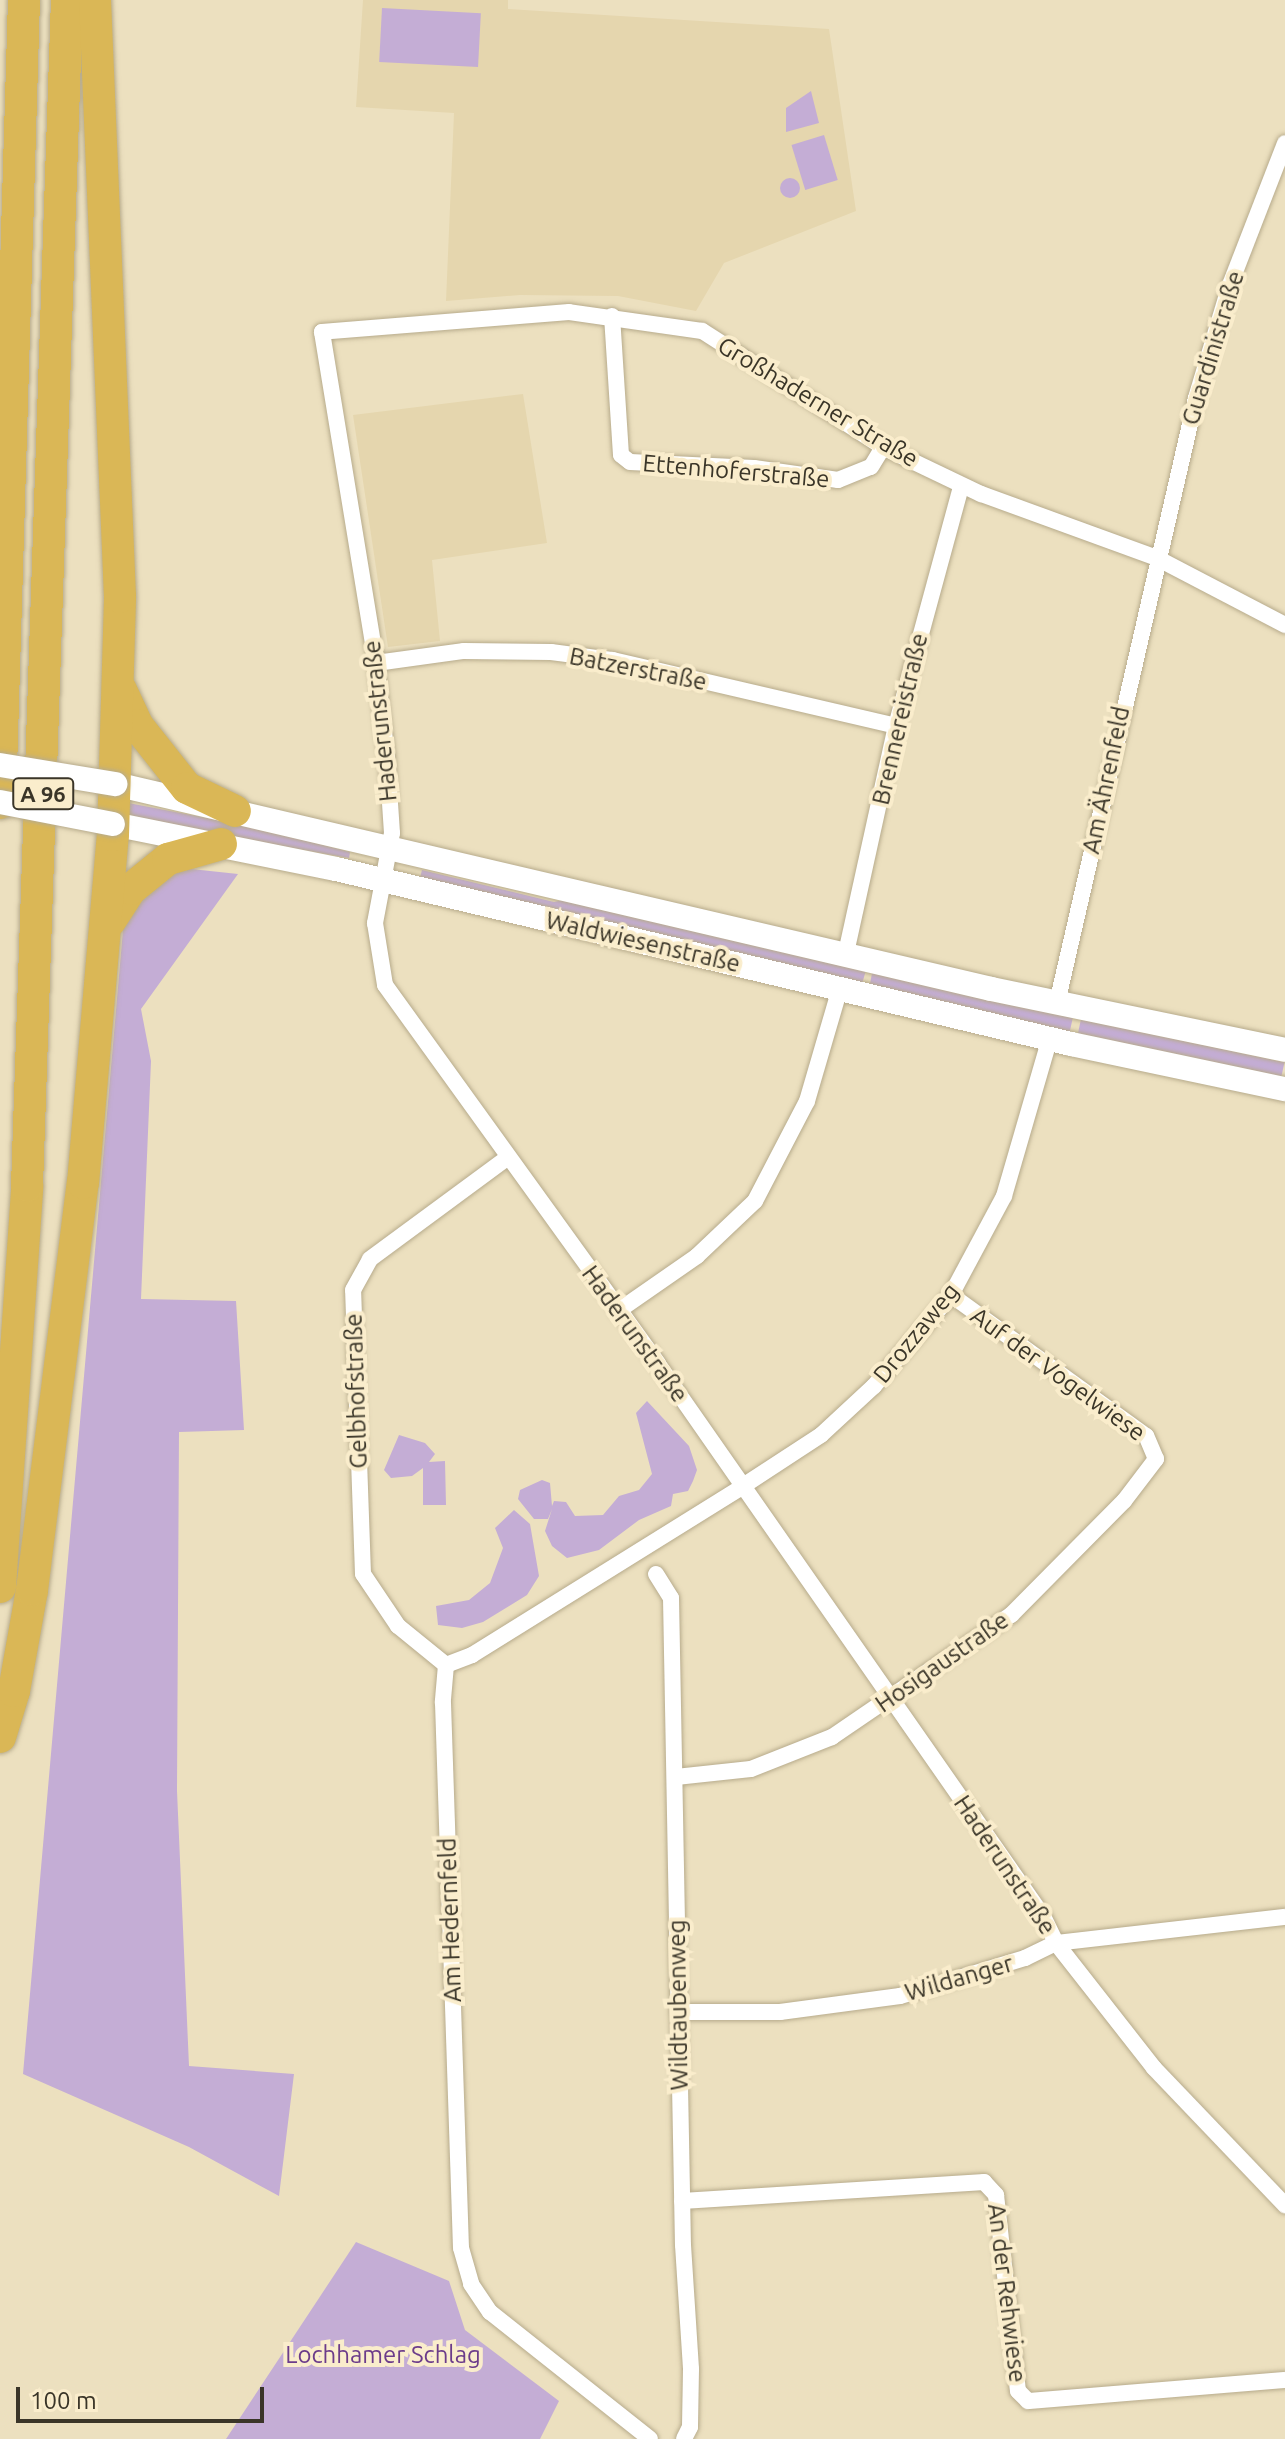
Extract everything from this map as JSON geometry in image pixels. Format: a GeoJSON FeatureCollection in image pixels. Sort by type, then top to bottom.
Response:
{"type":"FeatureCollection","features":[{"type":"Feature","properties":{"kind":"highway","name":"A 96"},"geometry":{"type":"LineString","coordinates":[[0,802],[24,0]]}},
{"type":"Feature","properties":{"kind":"highway","name":"A 96"},"geometry":{"type":"LineString","coordinates":[[0,1587],[27,1186],[67,0]]}},
{"type":"Feature","properties":{"kind":"highway"},"geometry":{"type":"LineString","coordinates":[[0,1737],[14,1691],[32,1590],[83,1183],[108,924],[120,688],[116,474],[95,0]]}},
{"type":"Feature","properties":{"kind":"highway"},"geometry":{"type":"LineString","coordinates":[[120,688],[137,725],[187,788],[235,811]]}},
{"type":"Feature","properties":{"kind":"highway"},"geometry":{"type":"LineString","coordinates":[[108,924],[131,889],[168,859],[221,844]]}},
{"type":"Feature","properties":{"kind":"main road","name":"Waldwiesenstraße"},"geometry":{"type":"LineString","coordinates":[[0,765],[115,784],[1057,1003],[1285,1050]]}},
{"type":"Feature","properties":{"kind":"main road","name":"Waldwiesenstraße"},"geometry":{"type":"LineString","coordinates":[[0,802],[221,844],[383,880],[1050,1038],[1285,1089]]}},
{"type":"Feature","properties":{"kind":"street","name":"Guardinistraße"},"geometry":{"type":"LineString","coordinates":[[1157,558],[1196,398],[1230,285],[1285,143]]}},
{"type":"Feature","properties":{"kind":"street","name":"Großhaderner Straße"},"geometry":{"type":"LineString","coordinates":[[322,332],[501,315],[612,316],[702,331],[883,447],[961,486],[1157,558],[1285,625]]}},
{"type":"Feature","properties":{"kind":"street","name":"Ettenhoferstraße"},"geometry":{"type":"LineString","coordinates":[[612,316],[621,455],[630,462],[754,468],[838,480],[871,467],[883,447]]}},
{"type":"Feature","properties":{"kind":"street","name":"Haderunstraße"},"geometry":{"type":"LineString","coordinates":[[322,332],[376,663],[390,847],[375,923],[385,985],[743,1486],[1043,1916],[1056,1943],[1154,2068],[1285,2205]]}},
{"type":"Feature","properties":{"kind":"street","name":"Brennereistraße"},"geometry":{"type":"LineString","coordinates":[[846,953],[896,726],[961,486]]}},
{"type":"Feature","properties":{"kind":"street","name":"Am Ährenfeld"},"geometry":{"type":"LineString","coordinates":[[1057,1003],[1157,558]]}},
{"type":"Feature","properties":{"kind":"street","name":"Batzerstraße"},"geometry":{"type":"LineString","coordinates":[[376,663],[464,651],[551,652],[613,660],[896,726]]}},
{"type":"Feature","properties":{"kind":"street"},"geometry":{"type":"LineString","coordinates":[[618,1311],[697,1256],[755,1201],[807,1101],[840,988]]}},
{"type":"Feature","properties":{"kind":"street","name":"Drozzaweg"},"geometry":{"type":"LineString","coordinates":[[743,1486],[821,1435],[874,1386],[951,1295],[1004,1196],[1050,1038]]}},
{"type":"Feature","properties":{"kind":"street","name":"Gelbhofstraße"},"geometry":{"type":"LineString","coordinates":[[446,1665],[398,1626],[363,1574],[353,1290],[370,1259],[507,1158]]}},
{"type":"Feature","properties":{"kind":"street","name":"Auf der Vogelwiese"},"geometry":{"type":"LineString","coordinates":[[951,1295],[1146,1436],[1156,1459]]}},
{"type":"Feature","properties":{"kind":"street","name":"Hosigaustraße"},"geometry":{"type":"LineString","coordinates":[[676,1777],[751,1769],[793,1756],[890,1699],[1011,1615],[1124,1501],[1156,1459]]}},
{"type":"Feature","properties":{"kind":"street"},"geometry":{"type":"LineString","coordinates":[[446,1665],[472,1655],[743,1486]]}},
{"type":"Feature","properties":{"kind":"street","name":"Wildtaubenweg"},"geometry":{"type":"LineString","coordinates":[[656,1574],[671,1598],[682,2201],[691,2369],[690,2427],[684,2439]]}},
{"type":"Feature","properties":{"kind":"street","name":"Am Hedernfeld"},"geometry":{"type":"LineString","coordinates":[[446,1665],[443,1714],[461,2248],[471,2284],[490,2312],[650,2439]]}},
{"type":"Feature","properties":{"kind":"street","name":"Wildanger"},"geometry":{"type":"LineString","coordinates":[[678,2012],[780,2012],[900,1996],[1025,1958],[1056,1943],[1285,1917]]}},
{"type":"Feature","properties":{"kind":"street","name":"An der Rehwiese"},"geometry":{"type":"LineString","coordinates":[[682,2201],[984,2182],[996,2195],[1018,2391],[1028,2401],[1285,2380]]}},
{"type":"Feature","properties":{"kind":"shaded area"},"geometry":{"type":"Polygon","coordinates":[[[363,0],[508,0],[508,9],[829,29],[856,211],[724,263],[696,311],[618,296],[520,295],[446,301],[454,113],[356,107],[363,0]]]}},
{"type":"Feature","properties":{"kind":"shaded area"},"geometry":{"type":"Polygon","coordinates":[[[523,394],[547,543],[432,560],[440,641],[388,647],[353,415],[523,394]]]}},
{"type":"Feature","properties":{"kind":"green space"},"geometry":{"type":"Polygon","coordinates":[[[382,8],[481,13],[478,67],[379,62],[382,8]]]}},
{"type":"Feature","properties":{"kind":"green space"},"geometry":{"type":"Polygon","coordinates":[[[811,91],[819,123],[786,132],[786,108],[811,91]]]}},
{"type":"Feature","properties":{"kind":"green space"},"geometry":{"type":"Polygon","coordinates":[[[824,135],[838,180],[805,190],[791,145],[824,135]]]}},
{"type":"Feature","properties":{"kind":"green space"},"geometry":{"type":"Polygon","coordinates":[[[786,178],[794,178],[800,188],[794,198],[786,198],[780,192],[780,184],[786,178]]]}},
{"type":"Feature","properties":{"kind":"green space"},"geometry":{"type":"Polygon","coordinates":[[[123,802],[254,827],[350,852],[349,858],[122,818],[123,802]]]}},
{"type":"Feature","properties":{"kind":"green space"},"geometry":{"type":"Polygon","coordinates":[[[182,868],[238,874],[141,1009],[151,1061],[141,1299],[236,1301],[244,1430],[179,1432],[177,1791],[189,2066],[294,2074],[279,2196],[189,2147],[23,2074],[125,907],[182,868]]]}},
{"type":"Feature","properties":{"kind":"green space"},"geometry":{"type":"Polygon","coordinates":[[[422,870],[554,902],[571,898],[867,967],[861,987],[419,882],[422,870]]]}},
{"type":"Feature","properties":{"kind":"green space"},"geometry":{"type":"Polygon","coordinates":[[[873,968],[1073,1017],[1069,1035],[869,989],[873,968]]]}},
{"type":"Feature","properties":{"kind":"green space"},"geometry":{"type":"Polygon","coordinates":[[[1081,1019],[1284,1062],[1281,1081],[1077,1038],[1081,1019]]]}},
{"type":"Feature","properties":{"kind":"green space"},"geometry":{"type":"Polygon","coordinates":[[[647,1401],[689,1446],[697,1470],[688,1491],[673,1494],[671,1506],[639,1520],[599,1550],[567,1558],[552,1546],[545,1531],[552,1509],[548,1519],[534,1519],[518,1499],[520,1490],[542,1480],[550,1483],[552,1506],[554,1501],[566,1502],[575,1516],[603,1515],[619,1496],[639,1490],[652,1474],[636,1413],[647,1401]]]}},
{"type":"Feature","properties":{"kind":"green space"},"geometry":{"type":"Polygon","coordinates":[[[399,1435],[425,1443],[435,1454],[429,1462],[445,1461],[446,1505],[423,1505],[423,1468],[412,1476],[391,1478],[384,1470],[399,1435]]]}},
{"type":"Feature","properties":{"kind":"green space"},"geometry":{"type":"Polygon","coordinates":[[[514,1510],[530,1524],[539,1576],[527,1595],[483,1622],[462,1628],[438,1625],[436,1606],[469,1600],[490,1583],[503,1548],[495,1528],[514,1510]]]}},
{"type":"Feature","properties":{"kind":"green space","name":"Lochhamer Schlag"},"geometry":{"type":"Polygon","coordinates":[[[356,2242],[449,2281],[465,2330],[559,2401],[540,2439],[226,2439],[356,2242]]]}}]}
